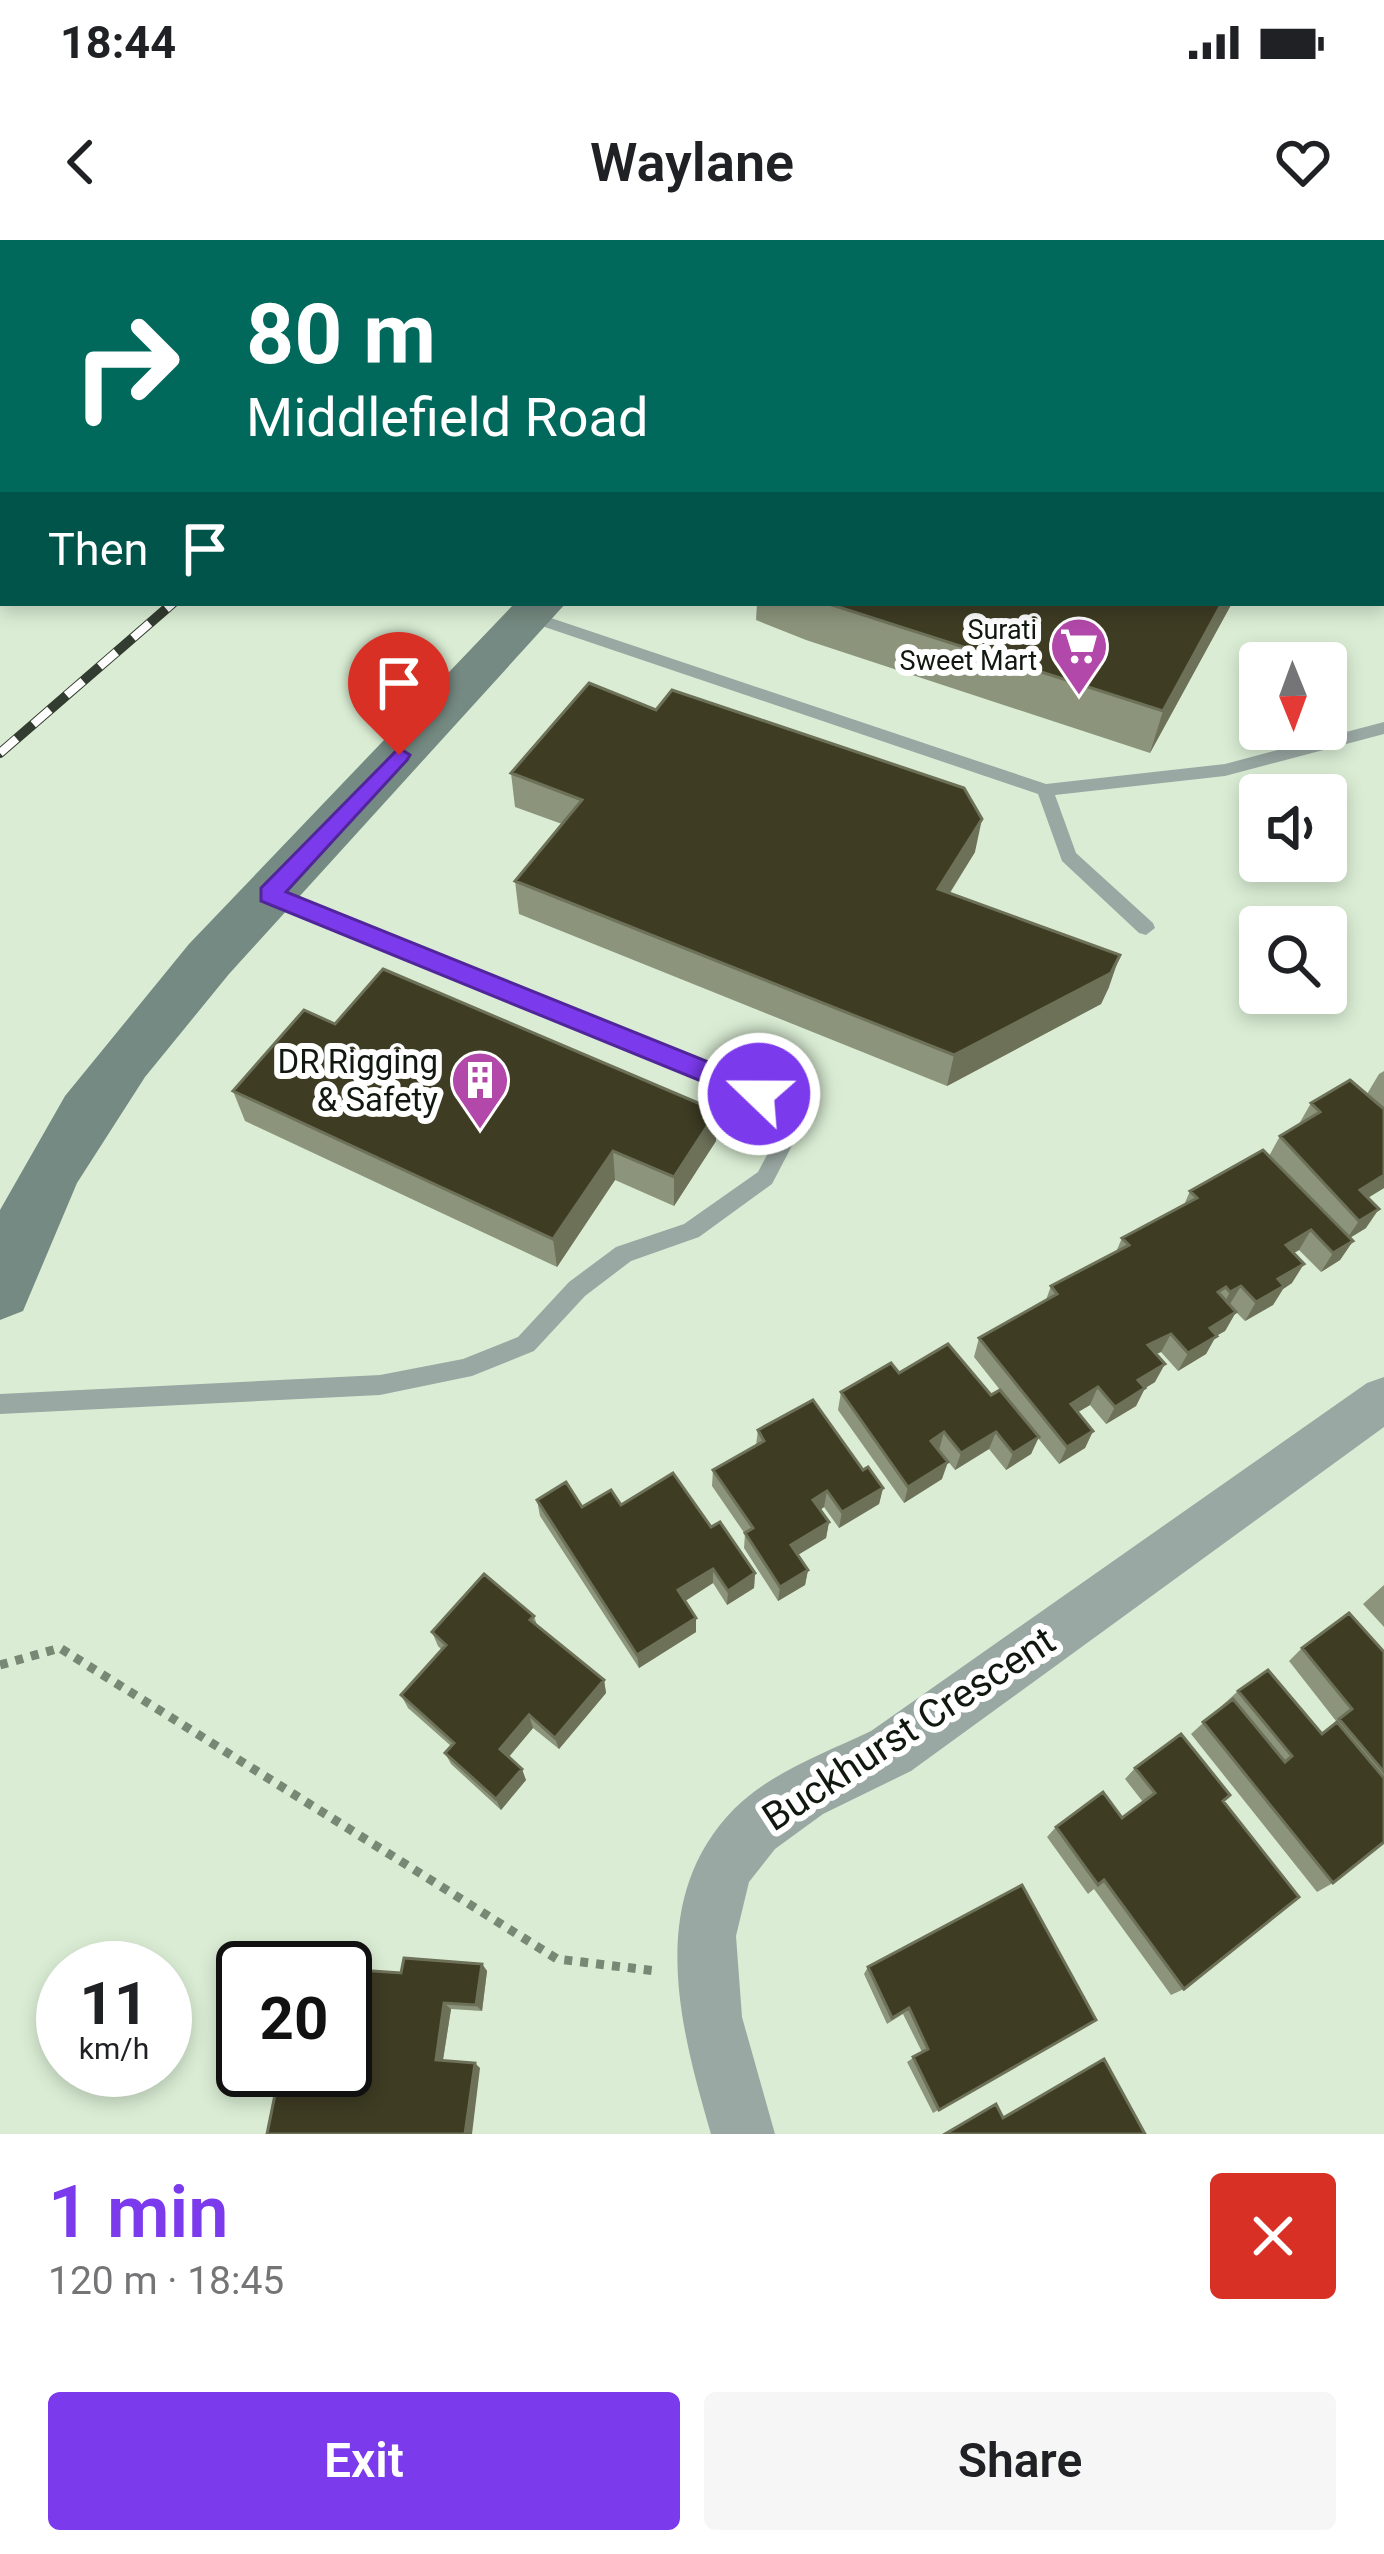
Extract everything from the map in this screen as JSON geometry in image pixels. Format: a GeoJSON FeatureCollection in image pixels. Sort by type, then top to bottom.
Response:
{"type":"FeatureCollection","features":[{"type":"Feature","properties":{"kind":"main road"},"geometry":{"type":"LineString","coordinates":[[0,1291],[48,1174],[101,1089],[164,1007],[536,609]]}},
{"type":"Feature","properties":{"kind":"street","name":"Buckhurst Crescent"},"geometry":{"type":"LineString","coordinates":[[743,2134],[714,2025],[706,1924],[726,1870],[754,1830],[810,1790],[891,1751],[1384,1399]]}},
{"type":"Feature","properties":{"kind":"lane"},"geometry":{"type":"LineString","coordinates":[[536,609],[1045,790],[1225,770],[1384,728]]}},
{"type":"Feature","properties":{"kind":"lane"},"geometry":{"type":"LineString","coordinates":[[1045,790],[1068,856],[1146,928]]}},
{"type":"Feature","properties":{"kind":"lane"},"geometry":{"type":"LineString","coordinates":[[0,1404],[380,1385],[464,1369],[526,1344],[577,1289],[625,1254],[691,1231],[765,1178],[800,1111],[269,895]]}},
{"type":"Feature","properties":{"kind":"path"},"geometry":{"type":"LineString","coordinates":[[0,1664],[61,1648],[557,1959],[595,1963]]}},
{"type":"Feature","properties":{"kind":"building"},"geometry":{"type":"Polygon","coordinates":[[[835,606],[1220,606],[1163,711],[835,606]]]}},
{"type":"Feature","properties":{"kind":"building"},"geometry":{"type":"Polygon","coordinates":[[[589,683],[656,710],[672,690],[964,788],[982,819],[938,889],[1120,955],[1111,973],[954,1055],[515,881],[582,800],[511,773],[589,683]]]}},
{"type":"Feature","properties":{"kind":"building","name":"DR Rigging & Safety"},"geometry":{"type":"Polygon","coordinates":[[[383,969],[717,1111],[674,1177],[613,1151],[553,1239],[233,1091],[304,1010],[335,1024],[383,969]]]}},
{"type":"Feature","properties":{"kind":"building"},"geometry":{"type":"Polygon","coordinates":[[[1350,1080],[1384,1109],[1384,1175],[1360,1190],[1379,1209],[1359,1221],[1280,1136],[1320,1112],[1311,1103],[1350,1080]]]}},
{"type":"Feature","properties":{"kind":"building"},"geometry":{"type":"Polygon","coordinates":[[[1263,1150],[1353,1241],[1333,1253],[1311,1230],[1286,1245],[1304,1264],[1278,1279],[1284,1286],[1256,1302],[1241,1286],[1218,1292],[1236,1312],[1210,1328],[1217,1336],[1188,1353],[1171,1334],[1148,1345],[1165,1364],[1138,1380],[1145,1388],[1115,1407],[1098,1387],[1071,1404],[1093,1431],[1067,1447],[979,1338],[1057,1294],[1051,1286],[1129,1245],[1122,1238],[1197,1198],[1190,1191],[1263,1150]]]}},
{"type":"Feature","properties":{"kind":"building"},"geometry":{"type":"Polygon","coordinates":[[[948,1344],[991,1395],[1000,1390],[1039,1437],[1013,1453],[996,1432],[961,1453],[944,1432],[931,1441],[948,1462],[908,1487],[841,1392],[891,1363],[899,1373],[948,1344]]]}},
{"type":"Feature","properties":{"kind":"building"},"geometry":{"type":"Polygon","coordinates":[[[813,1400],[863,1470],[868,1467],[883,1488],[842,1512],[827,1491],[813,1500],[829,1522],[791,1545],[808,1570],[780,1587],[745,1533],[753,1528],[713,1470],[764,1441],[758,1430],[813,1400]]]}},
{"type":"Feature","properties":{"kind":"building"},"geometry":{"type":"Polygon","coordinates":[[[673,1473],[711,1527],[720,1522],[755,1573],[728,1591],[713,1569],[678,1590],[696,1618],[637,1655],[537,1500],[566,1482],[582,1507],[611,1490],[621,1505],[673,1473]]]}},
{"type":"Feature","properties":{"kind":"building"},"geometry":{"type":"Polygon","coordinates":[[[484,1574],[534,1616],[530,1620],[604,1680],[555,1738],[529,1715],[500,1749],[522,1769],[496,1799],[445,1753],[454,1743],[401,1695],[446,1645],[432,1632],[484,1574]]]}},
{"type":"Feature","properties":{"kind":"building"},"geometry":{"type":"Polygon","coordinates":[[[1349,1613],[1384,1652],[1384,1772],[1339,1719],[1352,1709],[1302,1648],[1349,1613]]]}},
{"type":"Feature","properties":{"kind":"building"},"geometry":{"type":"Polygon","coordinates":[[[1268,1670],[1322,1734],[1337,1722],[1384,1778],[1384,1842],[1333,1883],[1203,1722],[1233,1699],[1285,1762],[1292,1756],[1238,1691],[1268,1670]]]}},
{"type":"Feature","properties":{"kind":"building"},"geometry":{"type":"Polygon","coordinates":[[[1181,1734],[1230,1795],[1223,1801],[1299,1897],[1184,1989],[1104,1880],[1098,1885],[1056,1827],[1103,1792],[1122,1818],[1155,1793],[1135,1768],[1181,1734]]]}},
{"type":"Feature","properties":{"kind":"building"},"geometry":{"type":"Polygon","coordinates":[[[1022,1885],[1096,2020],[939,2110],[913,2057],[928,2049],[909,2008],[892,2018],[868,1967],[1022,1885]]]}},
{"type":"Feature","properties":{"kind":"building"},"geometry":{"type":"Polygon","coordinates":[[[404,1958],[482,1964],[476,2005],[444,2003],[436,2060],[475,2063],[465,2134],[267,2134],[275,2097],[372,2097],[372,1971],[401,1973],[404,1958]]]}},
{"type":"Feature","properties":{"kind":"building"},"geometry":{"type":"Polygon","coordinates":[[[1104,2059],[1145,2134],[945,2134],[996,2104],[1003,2118],[1104,2059]]]}},
{"type":"Feature","properties":{"kind":"railway"},"geometry":{"type":"LineString","coordinates":[[0,753],[170,606]]}},
{"type":"Feature","properties":{"kind":"place","name":"Surati Sweet Mart"},"geometry":{"type":"Point","coordinates":[1079,697]}},
{"type":"Feature","properties":{"kind":"place","name":"DR Rigging & Safety"},"geometry":{"type":"Point","coordinates":[480,1131]}},
{"type":"Feature","properties":{"kind":"route"},"geometry":{"type":"LineString","coordinates":[[399,755],[269,895],[759,1094]]}}]}
